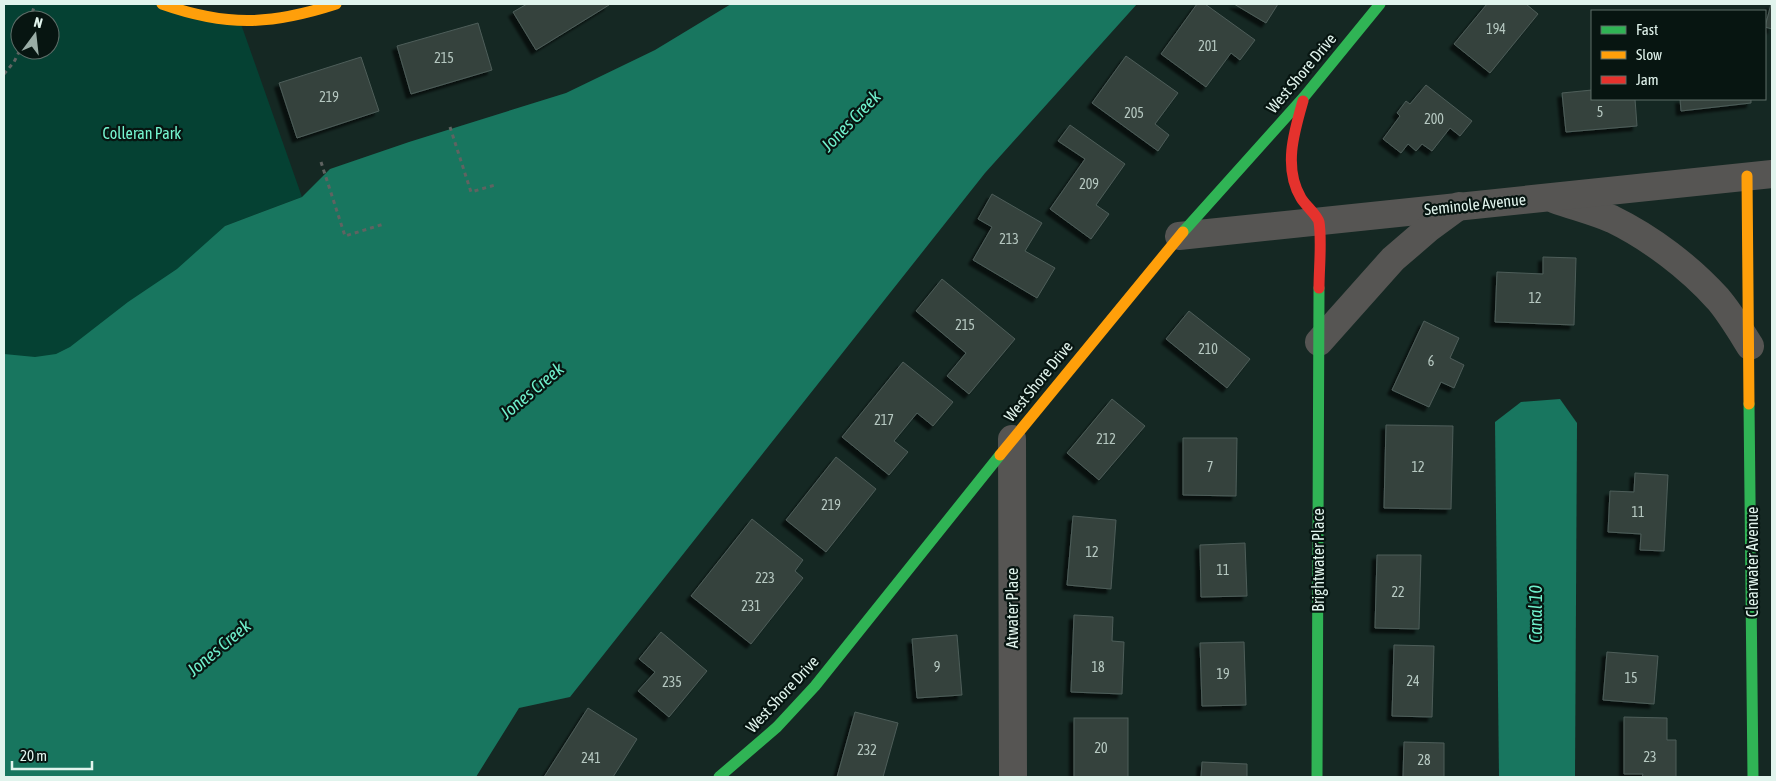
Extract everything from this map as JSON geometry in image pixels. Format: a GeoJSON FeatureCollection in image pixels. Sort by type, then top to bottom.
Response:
{"type":"FeatureCollection","features":[{"type":"Feature","properties":{"kind":"street"},"geometry":{"type":"LineString","coordinates":[[162,4],[177,10],[225,20],[250,22],[297,16],[336,4]]}},
{"type":"Feature","properties":{"kind":"street","name":"West Shore Drive"},"geometry":{"type":"LineString","coordinates":[[719,777],[777,727],[815,686],[1012,439],[1179,236],[1304,97],[1380,4]]}},
{"type":"Feature","properties":{"kind":"street"},"geometry":{"type":"LineString","coordinates":[[1304,97],[1296,126],[1291,161],[1298,192],[1306,206],[1319,220]]}},
{"type":"Feature","properties":{"kind":"street","name":"Seminole Avenue"},"geometry":{"type":"LineString","coordinates":[[1179,236],[1760,175]]}},
{"type":"Feature","properties":{"kind":"street","name":"Clearwater Avenue"},"geometry":{"type":"LineString","coordinates":[[1754,777],[1750,346],[1760,175]]}},
{"type":"Feature","properties":{"kind":"street"},"geometry":{"type":"LineString","coordinates":[[1548,197],[1611,219],[1644,238],[1672,258],[1699,279],[1719,300],[1750,346]]}},
{"type":"Feature","properties":{"kind":"street"},"geometry":{"type":"LineString","coordinates":[[1320,342],[1393,258],[1429,228],[1460,206]]}},
{"type":"Feature","properties":{"kind":"street","name":"Brightwater Place"},"geometry":{"type":"LineString","coordinates":[[1317,777],[1319,220]]}},
{"type":"Feature","properties":{"kind":"street","name":"Atwater Place"},"geometry":{"type":"LineString","coordinates":[[1012,439],[1013,777]]}},
{"type":"Feature","properties":{"kind":"path"},"geometry":{"type":"LineString","coordinates":[[4,74],[15,60]]}},
{"type":"Feature","properties":{"kind":"path"},"geometry":{"type":"LineString","coordinates":[[450,126],[471,192],[495,185]]}},
{"type":"Feature","properties":{"kind":"path"},"geometry":{"type":"LineString","coordinates":[[321,162],[345,236],[384,224]]}},
{"type":"Feature","properties":{"kind":"green space","name":"Colleran Park"},"geometry":{"type":"Polygon","coordinates":[[[4,4],[152,4],[241,24],[302,197],[225,226],[71,374],[4,371],[4,4]]]}},
{"type":"Feature","properties":{"kind":"water","name":"Jones Creek"},"geometry":{"type":"Polygon","coordinates":[[[731,4],[1137,4],[985,173],[570,697],[519,708],[476,777],[4,777],[4,354],[35,357],[56,354],[70,347],[128,302],[177,269],[225,226],[302,197],[330,169],[566,93],[655,50],[731,4]]]}},
{"type":"Feature","properties":{"kind":"water","name":"Canal 10"},"geometry":{"type":"Polygon","coordinates":[[[1560,399],[1577,423],[1575,777],[1499,777],[1495,422],[1521,402],[1560,399]]]}},
{"type":"Feature","properties":{"kind":"building"},"geometry":{"type":"Polygon","coordinates":[[[527,4],[609,5],[536,50],[513,12],[527,4]]]}},
{"type":"Feature","properties":{"kind":"building"},"geometry":{"type":"Polygon","coordinates":[[[1197,4],[1205,4],[1255,40],[1240,60],[1231,53],[1206,87],[1161,54],[1197,4]]]}},
{"type":"Feature","properties":{"kind":"building"},"geometry":{"type":"Polygon","coordinates":[[[1234,4],[1278,4],[1266,23],[1234,4]]]}},
{"type":"Feature","properties":{"kind":"building"},"geometry":{"type":"Polygon","coordinates":[[[1487,4],[1526,4],[1538,14],[1490,73],[1454,44],[1487,4]]]}},
{"type":"Feature","properties":{"kind":"building"},"geometry":{"type":"Polygon","coordinates":[[[1772,4],[1772,29],[1766,27],[1772,4]]]}},
{"type":"Feature","properties":{"kind":"building"},"geometry":{"type":"Polygon","coordinates":[[[478,23],[492,70],[411,94],[397,46],[478,23]]]}},
{"type":"Feature","properties":{"kind":"building"},"geometry":{"type":"Polygon","coordinates":[[[1126,56],[1178,93],[1155,124],[1169,135],[1158,151],[1092,103],[1126,56]]]}},
{"type":"Feature","properties":{"kind":"building"},"geometry":{"type":"Polygon","coordinates":[[[361,57],[379,111],[297,138],[279,83],[361,57]]]}},
{"type":"Feature","properties":{"kind":"building"},"geometry":{"type":"Polygon","coordinates":[[[1426,85],[1472,121],[1460,136],[1450,128],[1432,151],[1422,144],[1416,151],[1408,144],[1401,153],[1383,139],[1400,116],[1397,113],[1406,101],[1410,104],[1426,85]]]}},
{"type":"Feature","properties":{"kind":"building"},"geometry":{"type":"Polygon","coordinates":[[[1591,90],[1591,100],[1635,100],[1637,126],[1566,132],[1562,93],[1591,90]]]}},
{"type":"Feature","properties":{"kind":"building"},"geometry":{"type":"Polygon","coordinates":[[[1680,100],[1751,100],[1751,103],[1681,111],[1680,100]]]}},
{"type":"Feature","properties":{"kind":"building"},"geometry":{"type":"Polygon","coordinates":[[[1070,125],[1125,164],[1096,205],[1109,214],[1091,239],[1050,209],[1085,159],[1058,141],[1070,125]]]}},
{"type":"Feature","properties":{"kind":"building"},"geometry":{"type":"Polygon","coordinates":[[[992,194],[1042,223],[1025,251],[1055,268],[1037,298],[973,260],[992,227],[978,219],[992,194]]]}},
{"type":"Feature","properties":{"kind":"building"},"geometry":{"type":"Polygon","coordinates":[[[1543,257],[1576,258],[1574,325],[1495,322],[1497,272],[1543,274],[1543,257]]]}},
{"type":"Feature","properties":{"kind":"building"},"geometry":{"type":"Polygon","coordinates":[[[942,279],[1015,339],[969,394],[947,376],[966,353],[916,311],[942,279]]]}},
{"type":"Feature","properties":{"kind":"building"},"geometry":{"type":"Polygon","coordinates":[[[1189,311],[1250,359],[1227,388],[1166,339],[1189,311]]]}},
{"type":"Feature","properties":{"kind":"building"},"geometry":{"type":"Polygon","coordinates":[[[1424,321],[1459,338],[1450,358],[1464,365],[1454,388],[1441,382],[1429,407],[1392,390],[1424,321]]]}},
{"type":"Feature","properties":{"kind":"building"},"geometry":{"type":"Polygon","coordinates":[[[903,362],[953,402],[933,426],[917,413],[894,441],[908,452],[889,475],[842,437],[903,362]]]}},
{"type":"Feature","properties":{"kind":"building"},"geometry":{"type":"Polygon","coordinates":[[[1112,399],[1145,426],[1099,480],[1067,453],[1112,399]]]}},
{"type":"Feature","properties":{"kind":"building"},"geometry":{"type":"Polygon","coordinates":[[[1386,425],[1453,426],[1451,509],[1384,508],[1386,425]]]}},
{"type":"Feature","properties":{"kind":"building"},"geometry":{"type":"Polygon","coordinates":[[[1183,438],[1237,438],[1236,496],[1183,495],[1183,438]]]}},
{"type":"Feature","properties":{"kind":"building"},"geometry":{"type":"Polygon","coordinates":[[[836,457],[876,489],[826,552],[786,520],[836,457]]]}},
{"type":"Feature","properties":{"kind":"building"},"geometry":{"type":"Polygon","coordinates":[[[1635,473],[1668,475],[1664,551],[1640,550],[1641,534],[1608,532],[1610,491],[1634,492],[1635,473]]]}},
{"type":"Feature","properties":{"kind":"building"},"geometry":{"type":"Polygon","coordinates":[[[1073,516],[1116,520],[1111,589],[1067,585],[1073,516]]]}},
{"type":"Feature","properties":{"kind":"building"},"geometry":{"type":"Polygon","coordinates":[[[752,519],[803,560],[795,571],[803,578],[751,644],[691,596],[752,519]]]}},
{"type":"Feature","properties":{"kind":"building"},"geometry":{"type":"Polygon","coordinates":[[[1245,543],[1247,596],[1201,597],[1200,545],[1245,543]]]}},
{"type":"Feature","properties":{"kind":"building"},"geometry":{"type":"Polygon","coordinates":[[[1377,555],[1421,555],[1419,629],[1375,628],[1377,555]]]}},
{"type":"Feature","properties":{"kind":"building"},"geometry":{"type":"Polygon","coordinates":[[[1074,615],[1113,617],[1112,641],[1124,642],[1122,694],[1071,692],[1074,615]]]}},
{"type":"Feature","properties":{"kind":"building"},"geometry":{"type":"Polygon","coordinates":[[[661,632],[707,671],[669,717],[638,691],[655,672],[639,659],[661,632]]]}},
{"type":"Feature","properties":{"kind":"building"},"geometry":{"type":"Polygon","coordinates":[[[957,635],[962,695],[917,698],[912,639],[957,635]]]}},
{"type":"Feature","properties":{"kind":"building"},"geometry":{"type":"Polygon","coordinates":[[[1244,642],[1246,705],[1202,706],[1200,643],[1244,642]]]}},
{"type":"Feature","properties":{"kind":"building"},"geometry":{"type":"Polygon","coordinates":[[[1394,645],[1434,646],[1432,717],[1392,716],[1394,645]]]}},
{"type":"Feature","properties":{"kind":"building"},"geometry":{"type":"Polygon","coordinates":[[[1607,652],[1658,656],[1654,704],[1603,700],[1607,652]]]}},
{"type":"Feature","properties":{"kind":"building"},"geometry":{"type":"Polygon","coordinates":[[[588,708],[637,739],[613,777],[544,777],[588,708]]]}},
{"type":"Feature","properties":{"kind":"building"},"geometry":{"type":"Polygon","coordinates":[[[855,712],[898,723],[883,777],[837,777],[855,712]]]}},
{"type":"Feature","properties":{"kind":"building"},"geometry":{"type":"Polygon","coordinates":[[[1624,717],[1667,718],[1667,740],[1676,740],[1676,777],[1642,777],[1643,774],[1624,774],[1624,717]]]}},
{"type":"Feature","properties":{"kind":"building"},"geometry":{"type":"Polygon","coordinates":[[[1074,718],[1128,718],[1128,777],[1074,777],[1074,718]]]}},
{"type":"Feature","properties":{"kind":"building"},"geometry":{"type":"Polygon","coordinates":[[[1404,742],[1444,743],[1444,777],[1403,777],[1404,742]]]}},
{"type":"Feature","properties":{"kind":"building"},"geometry":{"type":"Polygon","coordinates":[[[1202,762],[1247,764],[1247,777],[1201,777],[1202,762]]]}},
{"type":"Feature","properties":{"kind":"traffic: fast"},"geometry":{"type":"LineString","coordinates":[[1183,232],[1304,97],[1380,4]]}},
{"type":"Feature","properties":{"kind":"traffic: fast"},"geometry":{"type":"LineString","coordinates":[[1317,777],[1319,288]]}},
{"type":"Feature","properties":{"kind":"traffic: fast"},"geometry":{"type":"LineString","coordinates":[[1749,404],[1753,777]]}},
{"type":"Feature","properties":{"kind":"traffic: fast"},"geometry":{"type":"LineString","coordinates":[[719,777],[777,727],[815,686],[1000,455]]}},
{"type":"Feature","properties":{"kind":"traffic: slow"},"geometry":{"type":"LineString","coordinates":[[162,4],[207,17],[228,20],[270,19],[291,16],[336,4]]}},
{"type":"Feature","properties":{"kind":"traffic: slow"},"geometry":{"type":"LineString","coordinates":[[1747,176],[1749,404]]}},
{"type":"Feature","properties":{"kind":"traffic: slow"},"geometry":{"type":"LineString","coordinates":[[1000,455],[1183,232]]}},
{"type":"Feature","properties":{"kind":"traffic: jam"},"geometry":{"type":"LineString","coordinates":[[1303,101],[1296,125],[1292,150],[1292,175],[1301,198],[1319,222],[1319,288]]}}]}
